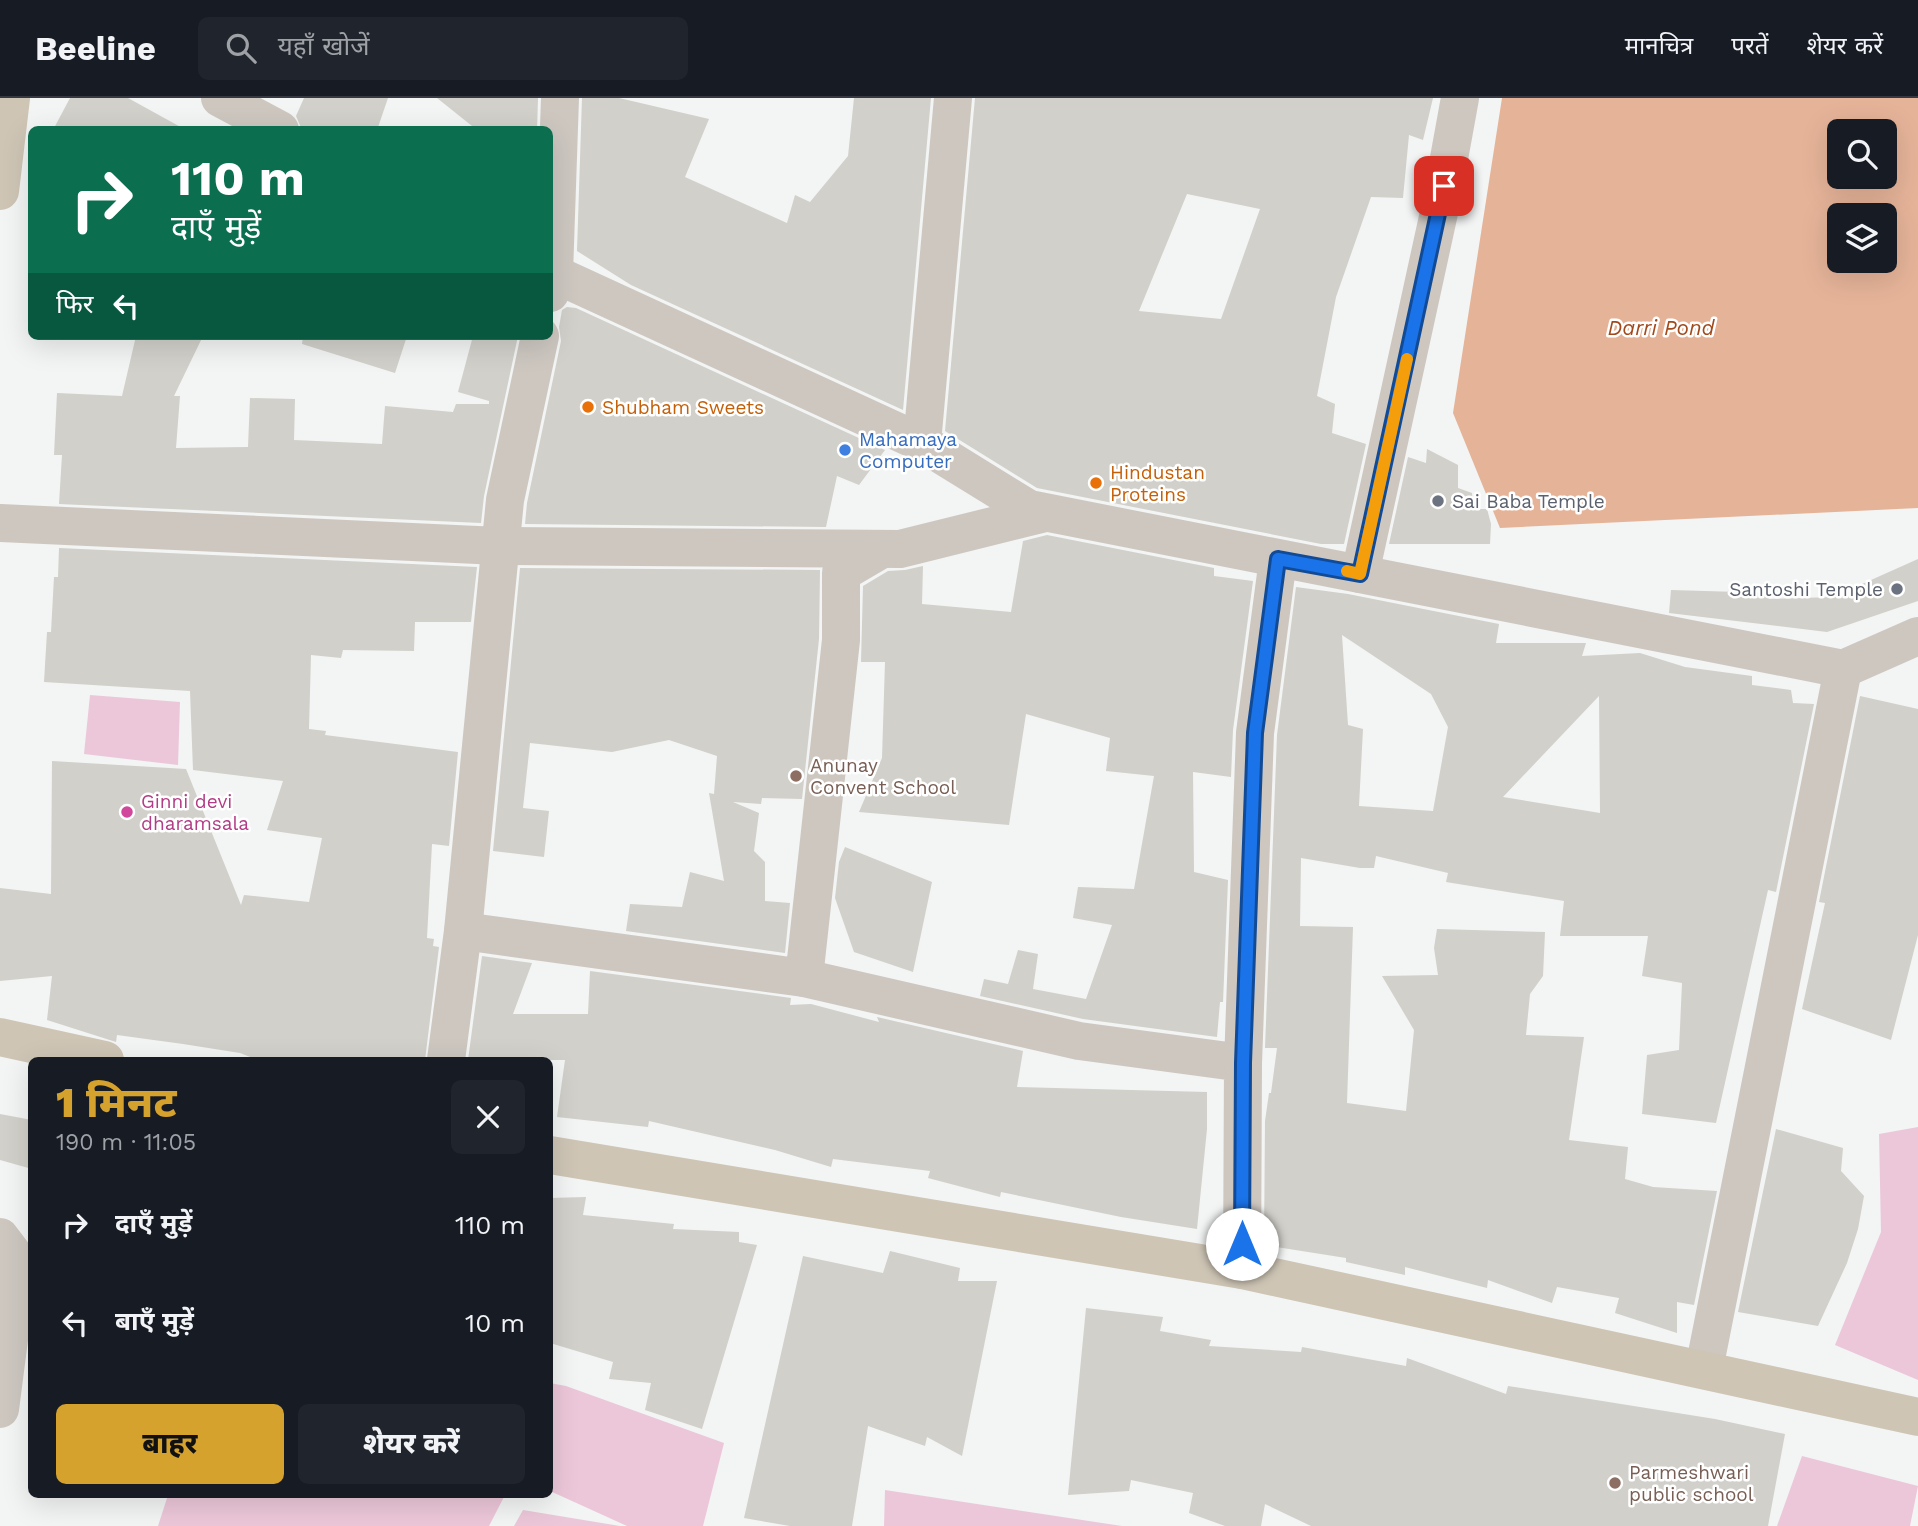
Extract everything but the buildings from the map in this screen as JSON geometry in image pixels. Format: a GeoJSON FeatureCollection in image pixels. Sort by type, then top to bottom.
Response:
{"type":"FeatureCollection","features":[{"type":"Feature","properties":{"kind":"main road"},"geometry":{"type":"LineString","coordinates":[[0,191],[3,146],[11,98]]}},
{"type":"Feature","properties":{"kind":"main road"},"geometry":{"type":"LineString","coordinates":[[0,1037],[91,1057]]}},
{"type":"Feature","properties":{"kind":"main road"},"geometry":{"type":"LineString","coordinates":[[553,1155],[1242,1270],[1918,1417]]}},
{"type":"Feature","properties":{"kind":"street"},"geometry":{"type":"LineString","coordinates":[[220,98],[272,126]]}},
{"type":"Feature","properties":{"kind":"street"},"geometry":{"type":"LineString","coordinates":[[553,240],[560,98]]}},
{"type":"Feature","properties":{"kind":"street"},"geometry":{"type":"LineString","coordinates":[[922,443],[953,98]]}},
{"type":"Feature","properties":{"kind":"street"},"geometry":{"type":"LineString","coordinates":[[1360,574],[1440,208],[1460,98]]}},
{"type":"Feature","properties":{"kind":"street"},"geometry":{"type":"LineString","coordinates":[[553,281],[922,443],[1029,509],[1843,669],[1918,636]]}},
{"type":"Feature","properties":{"kind":"street"},"geometry":{"type":"LineString","coordinates":[[446,1057],[463,931],[499,546],[505,500],[539,340]]}},
{"type":"Feature","properties":{"kind":"street"},"geometry":{"type":"LineString","coordinates":[[0,523],[499,546],[900,549],[1045,513]]}},
{"type":"Feature","properties":{"kind":"street"},"geometry":{"type":"LineString","coordinates":[[804,978],[841,640],[841,573],[882,549]]}},
{"type":"Feature","properties":{"kind":"street"},"geometry":{"type":"LineString","coordinates":[[1242,1270],[1243,1063],[1255,733],[1278,559]]}},
{"type":"Feature","properties":{"kind":"street"},"geometry":{"type":"LineString","coordinates":[[1704,1369],[1843,669]]}},
{"type":"Feature","properties":{"kind":"street"},"geometry":{"type":"LineString","coordinates":[[463,931],[804,978],[1079,1041],[1243,1063]]}},
{"type":"Feature","properties":{"kind":"street"},"geometry":{"type":"LineString","coordinates":[[0,1237],[19,1262],[0,1409]]}},
{"type":"Feature","properties":{"kind":"shaded area"},"geometry":{"type":"Polygon","coordinates":[[[90,695],[180,702],[178,765],[84,754],[90,695]]]}},
{"type":"Feature","properties":{"kind":"shaded area"},"geometry":{"type":"Polygon","coordinates":[[[1918,1127],[1918,1380],[1835,1345],[1881,1232],[1879,1134],[1918,1127]]]}},
{"type":"Feature","properties":{"kind":"shaded area"},"geometry":{"type":"Polygon","coordinates":[[[553,1384],[724,1443],[703,1526],[627,1526],[553,1492],[553,1384]]]}},
{"type":"Feature","properties":{"kind":"shaded area"},"geometry":{"type":"Polygon","coordinates":[[[1802,1456],[1918,1486],[1910,1526],[1777,1526],[1802,1456]]]}},
{"type":"Feature","properties":{"kind":"shaded area"},"geometry":{"type":"Polygon","coordinates":[[[885,1490],[1122,1526],[884,1526],[885,1490]]]}},
{"type":"Feature","properties":{"kind":"shaded area"},"geometry":{"type":"Polygon","coordinates":[[[167,1498],[503,1498],[489,1526],[158,1526],[167,1498]]]}},
{"type":"Feature","properties":{"kind":"shaded area"},"geometry":{"type":"Polygon","coordinates":[[[523,1510],[620,1526],[514,1526],[523,1510]]]}},
{"type":"Feature","properties":{"kind":"water","name":"Darri Pond"},"geometry":{"type":"Polygon","coordinates":[[[1502,98],[1918,98],[1918,508],[1500,528],[1453,413],[1502,98]]]}},
{"type":"Feature","properties":{"kind":"slow traffic"},"geometry":{"type":"LineString","coordinates":[[1347,571],[1360,574],[1407,359]]}},
{"type":"Feature","properties":{"kind":"place","name":"Shubham Sweets"},"geometry":{"type":"Point","coordinates":[588,407]}},
{"type":"Feature","properties":{"kind":"place","name":"Mahamaya Computer"},"geometry":{"type":"Point","coordinates":[845,450]}},
{"type":"Feature","properties":{"kind":"place","name":"Hindustan Proteins"},"geometry":{"type":"Point","coordinates":[1096,483]}},
{"type":"Feature","properties":{"kind":"place","name":"Sai Baba Temple"},"geometry":{"type":"Point","coordinates":[1438,501]}},
{"type":"Feature","properties":{"kind":"place","name":"Santoshi Temple"},"geometry":{"type":"Point","coordinates":[1897,589]}},
{"type":"Feature","properties":{"kind":"place","name":"Anunay Convent School"},"geometry":{"type":"Point","coordinates":[796,776]}},
{"type":"Feature","properties":{"kind":"place","name":"Ginni devi dharamsala"},"geometry":{"type":"Point","coordinates":[127,812]}},
{"type":"Feature","properties":{"kind":"place","name":"Parmeshwari public school"},"geometry":{"type":"Point","coordinates":[1615,1483]}},
{"type":"Feature","properties":{"kind":"route"},"geometry":{"type":"LineString","coordinates":[[1242,1244],[1243,1063],[1255,733],[1278,559],[1360,574],[1444,186]]}}]}
